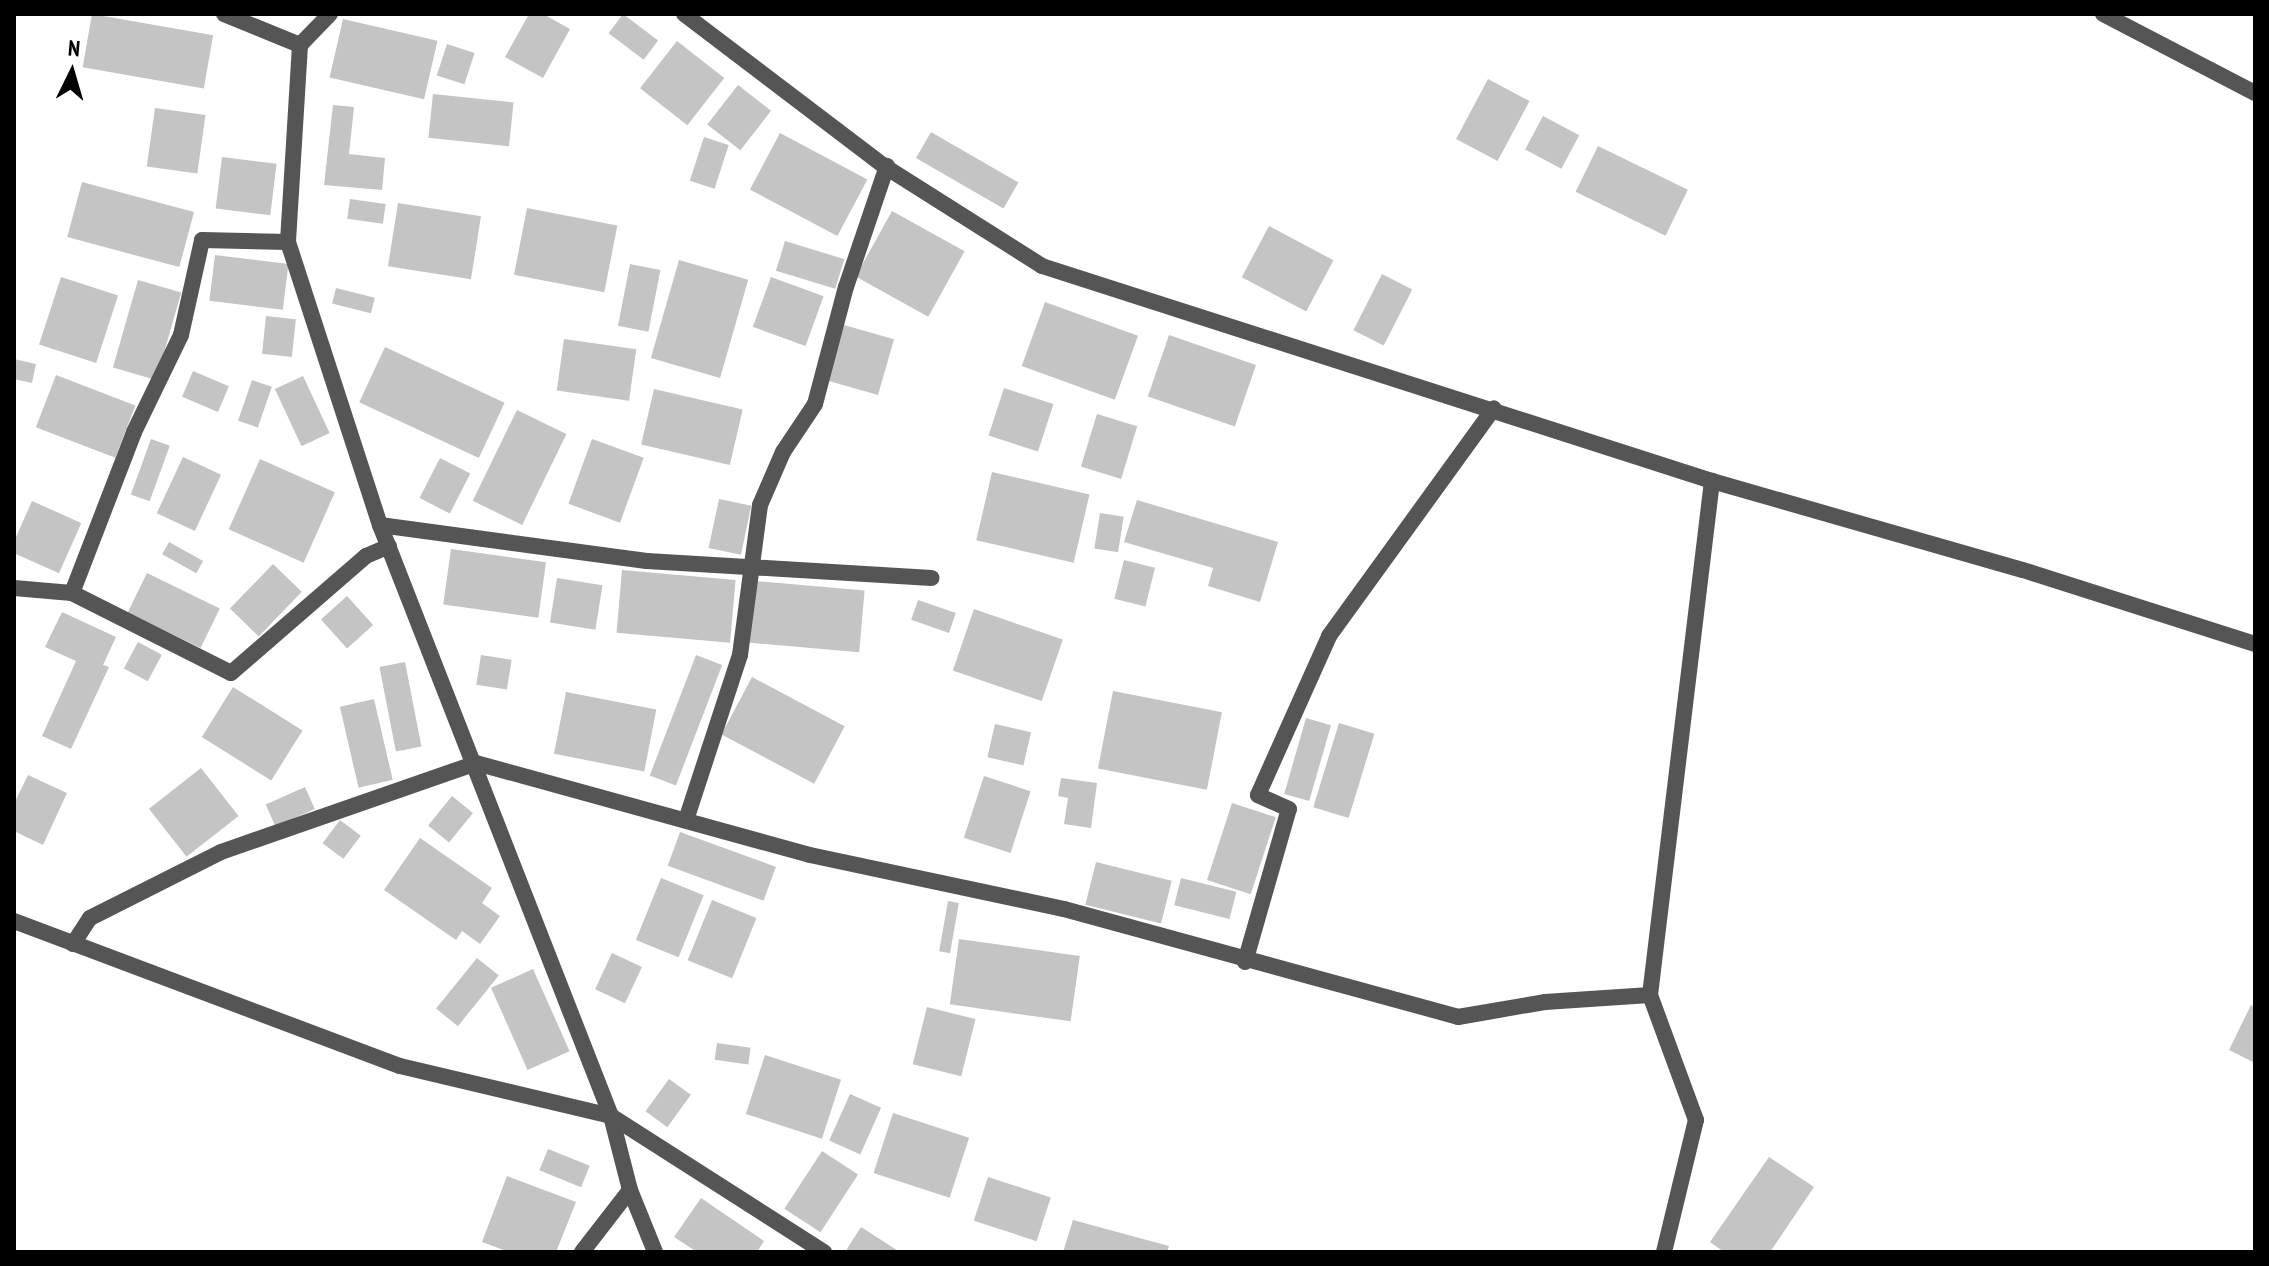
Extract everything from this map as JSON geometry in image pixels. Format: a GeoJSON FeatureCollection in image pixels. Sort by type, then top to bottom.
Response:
{"type":"FeatureCollection","features":[{"type":"Feature","properties":{"kind":"street"},"geometry":{"type":"LineString","coordinates":[[224,14],[300,45]]}},
{"type":"Feature","properties":{"kind":"street"},"geometry":{"type":"LineString","coordinates":[[330,14],[300,45],[288,242],[380,525],[476,763],[611,1116],[630,1190],[655,1252]]}},
{"type":"Feature","properties":{"kind":"street"},"geometry":{"type":"LineString","coordinates":[[684,14],[887,166],[1042,266],[1494,408],[1712,481],[2023,570],[2255,644]]}},
{"type":"Feature","properties":{"kind":"street"},"geometry":{"type":"LineString","coordinates":[[2103,14],[2255,93]]}},
{"type":"Feature","properties":{"kind":"street"},"geometry":{"type":"LineString","coordinates":[[687,817],[740,655],[760,505],[783,452],[815,404],[846,287],[887,166]]}},
{"type":"Feature","properties":{"kind":"street"},"geometry":{"type":"LineString","coordinates":[[72,593],[134,432],[181,335],[202,240],[288,242]]}},
{"type":"Feature","properties":{"kind":"street"},"geometry":{"type":"LineString","coordinates":[[1245,962],[1289,809],[1258,795],[1323,651],[1494,408]]}},
{"type":"Feature","properties":{"kind":"street"},"geometry":{"type":"LineString","coordinates":[[1664,1252],[1696,1120],[1650,995],[1712,481]]}},
{"type":"Feature","properties":{"kind":"street"},"geometry":{"type":"LineString","coordinates":[[380,525],[647,561],[752,564],[931,578]]}},
{"type":"Feature","properties":{"kind":"street"},"geometry":{"type":"LineString","coordinates":[[14,588],[72,593],[231,673],[366,556],[389,546]]}},
{"type":"Feature","properties":{"kind":"street"},"geometry":{"type":"LineString","coordinates":[[73,944],[90,918],[221,852],[476,763],[687,817],[810,855],[1064,909],[1245,962],[1458,1017],[1545,1002],[1650,995]]}},
{"type":"Feature","properties":{"kind":"street"},"geometry":{"type":"LineString","coordinates":[[14,921],[400,1066],[611,1116],[824,1252]]}},
{"type":"Feature","properties":{"kind":"street"},"geometry":{"type":"LineString","coordinates":[[582,1252],[630,1190]]}},
{"type":"Feature","properties":{"kind":"building"},"geometry":{"type":"Polygon","coordinates":[[[92,14],[213,35],[204,89],[83,67],[92,14]]]}},
{"type":"Feature","properties":{"kind":"building"},"geometry":{"type":"Polygon","coordinates":[[[529,14],[543,14],[570,29],[543,78],[505,57],[529,14]]]}},
{"type":"Feature","properties":{"kind":"building"},"geometry":{"type":"Polygon","coordinates":[[[623,14],[658,40],[644,60],[609,33],[623,14]]]}},
{"type":"Feature","properties":{"kind":"building"},"geometry":{"type":"Polygon","coordinates":[[[343,19],[438,41],[424,99],[330,77],[343,19]]]}},
{"type":"Feature","properties":{"kind":"building"},"geometry":{"type":"Polygon","coordinates":[[[677,41],[724,78],[687,125],[640,88],[677,41]]]}},
{"type":"Feature","properties":{"kind":"building"},"geometry":{"type":"Polygon","coordinates":[[[447,44],[475,53],[464,84],[437,75],[447,44]]]}},
{"type":"Feature","properties":{"kind":"building"},"geometry":{"type":"Polygon","coordinates":[[[1488,79],[1529,101],[1498,161],[1456,139],[1488,79]]]}},
{"type":"Feature","properties":{"kind":"building"},"geometry":{"type":"Polygon","coordinates":[[[738,85],[771,111],[740,150],[707,124],[738,85]]]}},
{"type":"Feature","properties":{"kind":"building"},"geometry":{"type":"Polygon","coordinates":[[[433,94],[514,102],[509,146],[428,138],[433,94]]]}},
{"type":"Feature","properties":{"kind":"building"},"geometry":{"type":"Polygon","coordinates":[[[333,105],[354,107],[349,154],[385,158],[382,190],[324,185],[333,105]]]}},
{"type":"Feature","properties":{"kind":"building"},"geometry":{"type":"Polygon","coordinates":[[[155,108],[206,115],[197,174],[147,166],[155,108]]]}},
{"type":"Feature","properties":{"kind":"building"},"geometry":{"type":"Polygon","coordinates":[[[1543,116],[1579,135],[1561,169],[1525,150],[1543,116]]]}},
{"type":"Feature","properties":{"kind":"building"},"geometry":{"type":"Polygon","coordinates":[[[931,132],[1018,182],[1003,208],[916,158],[931,132]]]}},
{"type":"Feature","properties":{"kind":"building"},"geometry":{"type":"Polygon","coordinates":[[[780,133],[867,179],[837,236],[750,190],[780,133]]]}},
{"type":"Feature","properties":{"kind":"building"},"geometry":{"type":"Polygon","coordinates":[[[704,137],[729,145],[715,189],[690,181],[704,137]]]}},
{"type":"Feature","properties":{"kind":"building"},"geometry":{"type":"Polygon","coordinates":[[[1598,146],[1688,190],[1666,236],[1576,192],[1598,146]]]}},
{"type":"Feature","properties":{"kind":"building"},"geometry":{"type":"Polygon","coordinates":[[[222,157],[277,164],[270,215],[216,209],[222,157]]]}},
{"type":"Feature","properties":{"kind":"building"},"geometry":{"type":"Polygon","coordinates":[[[82,182],[194,212],[179,267],[67,237],[82,182]]]}},
{"type":"Feature","properties":{"kind":"building"},"geometry":{"type":"Polygon","coordinates":[[[350,199],[386,204],[383,224],[347,219],[350,199]]]}},
{"type":"Feature","properties":{"kind":"building"},"geometry":{"type":"Polygon","coordinates":[[[398,203],[481,216],[471,279],[388,266],[398,203]]]}},
{"type":"Feature","properties":{"kind":"building"},"geometry":{"type":"Polygon","coordinates":[[[527,208],[617,226],[604,292],[514,275],[527,208]]]}},
{"type":"Feature","properties":{"kind":"building"},"geometry":{"type":"Polygon","coordinates":[[[892,211],[965,251],[928,317],[856,277],[892,211]]]}},
{"type":"Feature","properties":{"kind":"building"},"geometry":{"type":"Polygon","coordinates":[[[1269,226],[1333,260],[1306,311],[1242,277],[1269,226]]]}},
{"type":"Feature","properties":{"kind":"building"},"geometry":{"type":"Polygon","coordinates":[[[785,241],[844,259],[835,289],[776,271],[785,241]]]}},
{"type":"Feature","properties":{"kind":"building"},"geometry":{"type":"Polygon","coordinates":[[[215,255],[288,264],[283,310],[209,301],[215,255]]]}},
{"type":"Feature","properties":{"kind":"building"},"geometry":{"type":"Polygon","coordinates":[[[679,260],[748,280],[720,378],[651,358],[679,260]]]}},
{"type":"Feature","properties":{"kind":"building"},"geometry":{"type":"Polygon","coordinates":[[[630,264],[660,270],[648,332],[618,326],[630,264]]]}},
{"type":"Feature","properties":{"kind":"building"},"geometry":{"type":"Polygon","coordinates":[[[1382,274],[1412,289],[1384,346],[1353,330],[1382,274]]]}},
{"type":"Feature","properties":{"kind":"building"},"geometry":{"type":"Polygon","coordinates":[[[61,277],[118,296],[96,363],[39,345],[61,277]]]}},
{"type":"Feature","properties":{"kind":"building"},"geometry":{"type":"Polygon","coordinates":[[[771,277],[824,296],[805,346],[753,327],[771,277]]]}},
{"type":"Feature","properties":{"kind":"building"},"geometry":{"type":"Polygon","coordinates":[[[138,280],[181,292],[156,380],[113,367],[138,280]]]}},
{"type":"Feature","properties":{"kind":"building"},"geometry":{"type":"Polygon","coordinates":[[[336,288],[375,298],[371,313],[332,304],[336,288]]]}},
{"type":"Feature","properties":{"kind":"building"},"geometry":{"type":"Polygon","coordinates":[[[1045,302],[1138,336],[1115,400],[1022,366],[1045,302]]]}},
{"type":"Feature","properties":{"kind":"building"},"geometry":{"type":"Polygon","coordinates":[[[266,316],[296,319],[292,357],[262,354],[266,316]]]}},
{"type":"Feature","properties":{"kind":"building"},"geometry":{"type":"Polygon","coordinates":[[[844,325],[894,339],[878,395],[828,381],[844,325]]]}},
{"type":"Feature","properties":{"kind":"building"},"geometry":{"type":"Polygon","coordinates":[[[1169,335],[1256,365],[1235,426],[1148,396],[1169,335]]]}},
{"type":"Feature","properties":{"kind":"building"},"geometry":{"type":"Polygon","coordinates":[[[564,339],[636,349],[629,401],[557,390],[564,339]]]}},
{"type":"Feature","properties":{"kind":"building"},"geometry":{"type":"Polygon","coordinates":[[[385,347],[505,403],[479,458],[359,402],[385,347]]]}},
{"type":"Feature","properties":{"kind":"building"},"geometry":{"type":"Polygon","coordinates":[[[14,359],[36,364],[32,383],[14,379],[14,359]]]}},
{"type":"Feature","properties":{"kind":"building"},"geometry":{"type":"Polygon","coordinates":[[[193,371],[229,386],[218,412],[182,397],[193,371]]]}},
{"type":"Feature","properties":{"kind":"building"},"geometry":{"type":"Polygon","coordinates":[[[56,375],[135,405],[115,458],[36,427],[56,375]]]}},
{"type":"Feature","properties":{"kind":"building"},"geometry":{"type":"Polygon","coordinates":[[[303,376],[330,433],[302,446],[275,389],[303,376]]]}},
{"type":"Feature","properties":{"kind":"building"},"geometry":{"type":"Polygon","coordinates":[[[252,380],[272,387],[258,427],[238,421],[252,380]]]}},
{"type":"Feature","properties":{"kind":"building"},"geometry":{"type":"Polygon","coordinates":[[[1004,388],[1053,404],[1038,452],[989,436],[1004,388]]]}},
{"type":"Feature","properties":{"kind":"building"},"geometry":{"type":"Polygon","coordinates":[[[654,389],[743,409],[730,465],[641,445],[654,389]]]}},
{"type":"Feature","properties":{"kind":"building"},"geometry":{"type":"Polygon","coordinates":[[[517,410],[566,434],[522,525],[473,501],[517,410]]]}},
{"type":"Feature","properties":{"kind":"building"},"geometry":{"type":"Polygon","coordinates":[[[1097,414],[1137,426],[1121,479],[1081,467],[1097,414]]]}},
{"type":"Feature","properties":{"kind":"building"},"geometry":{"type":"Polygon","coordinates":[[[151,439],[170,446],[150,501],[131,494],[151,439]]]}},
{"type":"Feature","properties":{"kind":"building"},"geometry":{"type":"Polygon","coordinates":[[[592,439],[644,458],[620,523],[568,504],[592,439]]]}},
{"type":"Feature","properties":{"kind":"building"},"geometry":{"type":"Polygon","coordinates":[[[183,457],[221,475],[195,531],[157,513],[183,457]]]}},
{"type":"Feature","properties":{"kind":"building"},"geometry":{"type":"Polygon","coordinates":[[[440,458],[470,473],[450,514],[420,498],[440,458]]]}},
{"type":"Feature","properties":{"kind":"building"},"geometry":{"type":"Polygon","coordinates":[[[260,459],[335,492],[304,563],[229,529],[260,459]]]}},
{"type":"Feature","properties":{"kind":"building"},"geometry":{"type":"Polygon","coordinates":[[[992,472],[1089,494],[1074,563],[976,540],[992,472]]]}},
{"type":"Feature","properties":{"kind":"building"},"geometry":{"type":"Polygon","coordinates":[[[719,499],[751,506],[741,555],[709,548],[719,499]]]}},
{"type":"Feature","properties":{"kind":"building"},"geometry":{"type":"Polygon","coordinates":[[[1137,500],[1278,542],[1260,602],[1208,586],[1213,568],[1124,542],[1137,500]]]}},
{"type":"Feature","properties":{"kind":"building"},"geometry":{"type":"Polygon","coordinates":[[[32,501],[81,523],[59,573],[14,553],[14,541],[32,501]]]}},
{"type":"Feature","properties":{"kind":"building"},"geometry":{"type":"Polygon","coordinates":[[[1100,513],[1124,517],[1118,552],[1094,549],[1100,513]]]}},
{"type":"Feature","properties":{"kind":"building"},"geometry":{"type":"Polygon","coordinates":[[[169,542],[203,561],[196,573],[162,554],[169,542]]]}},
{"type":"Feature","properties":{"kind":"building"},"geometry":{"type":"Polygon","coordinates":[[[451,549],[546,562],[538,618],[443,604],[451,549]]]}},
{"type":"Feature","properties":{"kind":"building"},"geometry":{"type":"Polygon","coordinates":[[[1124,560],[1155,568],[1145,607],[1114,599],[1124,560]]]}},
{"type":"Feature","properties":{"kind":"building"},"geometry":{"type":"Polygon","coordinates":[[[273,564],[302,592],[259,636],[230,609],[273,564]]]}},
{"type":"Feature","properties":{"kind":"building"},"geometry":{"type":"Polygon","coordinates":[[[622,570],[736,580],[730,643],[617,633],[622,570]]]}},
{"type":"Feature","properties":{"kind":"building"},"geometry":{"type":"Polygon","coordinates":[[[147,573],[220,609],[201,648],[128,613],[147,573]]]}},
{"type":"Feature","properties":{"kind":"building"},"geometry":{"type":"Polygon","coordinates":[[[557,578],[602,585],[595,630],[550,622],[557,578]]]}},
{"type":"Feature","properties":{"kind":"building"},"geometry":{"type":"Polygon","coordinates":[[[755,581],[865,591],[859,652],[750,643],[755,581]]]}},
{"type":"Feature","properties":{"kind":"building"},"geometry":{"type":"Polygon","coordinates":[[[347,596],[373,625],[347,648],[321,619],[347,596]]]}},
{"type":"Feature","properties":{"kind":"building"},"geometry":{"type":"Polygon","coordinates":[[[918,600],[956,613],[949,633],[911,620],[918,600]]]}},
{"type":"Feature","properties":{"kind":"building"},"geometry":{"type":"Polygon","coordinates":[[[974,609],[1063,640],[1042,701],[953,670],[974,609]]]}},
{"type":"Feature","properties":{"kind":"building"},"geometry":{"type":"Polygon","coordinates":[[[62,612],[116,637],[103,665],[109,667],[71,749],[42,736],[76,661],[45,647],[62,612]]]}},
{"type":"Feature","properties":{"kind":"building"},"geometry":{"type":"Polygon","coordinates":[[[138,642],[162,655],[148,681],[124,668],[138,642]]]}},
{"type":"Feature","properties":{"kind":"building"},"geometry":{"type":"Polygon","coordinates":[[[481,655],[512,660],[507,689],[476,685],[481,655]]]}},
{"type":"Feature","properties":{"kind":"building"},"geometry":{"type":"Polygon","coordinates":[[[696,655],[722,665],[676,785],[650,775],[696,655]]]}},
{"type":"Feature","properties":{"kind":"building"},"geometry":{"type":"Polygon","coordinates":[[[405,662],[421,746],[396,751],[379,667],[405,662]]]}},
{"type":"Feature","properties":{"kind":"building"},"geometry":{"type":"Polygon","coordinates":[[[752,677],[845,726],[814,784],[721,734],[752,677]]]}},
{"type":"Feature","properties":{"kind":"building"},"geometry":{"type":"Polygon","coordinates":[[[233,687],[303,730],[271,780],[202,737],[233,687]]]}},
{"type":"Feature","properties":{"kind":"building"},"geometry":{"type":"Polygon","coordinates":[[[1113,691],[1222,712],[1207,790],[1098,769],[1113,691]]]}},
{"type":"Feature","properties":{"kind":"building"},"geometry":{"type":"Polygon","coordinates":[[[566,692],[656,710],[644,771],[554,754],[566,692]]]}},
{"type":"Feature","properties":{"kind":"building"},"geometry":{"type":"Polygon","coordinates":[[[374,699],[393,780],[359,788],[340,707],[374,699]]]}},
{"type":"Feature","properties":{"kind":"building"},"geometry":{"type":"Polygon","coordinates":[[[1306,718],[1331,725],[1309,801],[1284,794],[1306,718]]]}},
{"type":"Feature","properties":{"kind":"building"},"geometry":{"type":"Polygon","coordinates":[[[1339,723],[1374,734],[1349,818],[1313,807],[1339,723]]]}},
{"type":"Feature","properties":{"kind":"building"},"geometry":{"type":"Polygon","coordinates":[[[995,724],[1031,732],[1023,765],[987,757],[995,724]]]}},
{"type":"Feature","properties":{"kind":"building"},"geometry":{"type":"Polygon","coordinates":[[[201,768],[239,816],[187,857],[149,809],[201,768]]]}},
{"type":"Feature","properties":{"kind":"building"},"geometry":{"type":"Polygon","coordinates":[[[28,775],[67,793],[43,845],[14,831],[14,804],[28,775]]]}},
{"type":"Feature","properties":{"kind":"building"},"geometry":{"type":"Polygon","coordinates":[[[984,776],[1031,791],[1011,853],[964,838],[984,776]]]}},
{"type":"Feature","properties":{"kind":"building"},"geometry":{"type":"Polygon","coordinates":[[[1061,778],[1097,783],[1091,828],[1064,824],[1068,798],[1058,796],[1061,778]]]}},
{"type":"Feature","properties":{"kind":"building"},"geometry":{"type":"Polygon","coordinates":[[[305,787],[315,809],[275,826],[266,804],[305,787]]]}},
{"type":"Feature","properties":{"kind":"building"},"geometry":{"type":"Polygon","coordinates":[[[452,796],[473,813],[449,843],[428,826],[452,796]]]}},
{"type":"Feature","properties":{"kind":"building"},"geometry":{"type":"Polygon","coordinates":[[[1232,803],[1276,817],[1251,894],[1207,880],[1232,803]]]}},
{"type":"Feature","properties":{"kind":"building"},"geometry":{"type":"Polygon","coordinates":[[[340,820],[361,836],[343,859],[323,843],[340,820]]]}},
{"type":"Feature","properties":{"kind":"building"},"geometry":{"type":"Polygon","coordinates":[[[680,832],[776,867],[764,901],[668,866],[680,832]]]}},
{"type":"Feature","properties":{"kind":"building"},"geometry":{"type":"Polygon","coordinates":[[[420,838],[492,888],[482,903],[500,916],[480,944],[462,931],[456,940],[384,890],[420,838]]]}},
{"type":"Feature","properties":{"kind":"building"},"geometry":{"type":"Polygon","coordinates":[[[1096,862],[1172,881],[1161,924],[1085,905],[1096,862]]]}},
{"type":"Feature","properties":{"kind":"building"},"geometry":{"type":"Polygon","coordinates":[[[661,878],[704,895],[679,957],[636,940],[661,878]]]}},
{"type":"Feature","properties":{"kind":"building"},"geometry":{"type":"Polygon","coordinates":[[[1181,878],[1236,892],[1230,919],[1174,905],[1181,878]]]}},
{"type":"Feature","properties":{"kind":"building"},"geometry":{"type":"Polygon","coordinates":[[[712,900],[757,918],[732,978],[688,960],[712,900]]]}},
{"type":"Feature","properties":{"kind":"building"},"geometry":{"type":"Polygon","coordinates":[[[948,901],[959,903],[950,953],[939,951],[948,901]]]}},
{"type":"Feature","properties":{"kind":"building"},"geometry":{"type":"Polygon","coordinates":[[[959,939],[1080,956],[1071,1021],[950,1004],[959,939]]]}},
{"type":"Feature","properties":{"kind":"building"},"geometry":{"type":"Polygon","coordinates":[[[612,953],[642,967],[625,1003],[595,989],[612,953]]]}},
{"type":"Feature","properties":{"kind":"building"},"geometry":{"type":"Polygon","coordinates":[[[477,958],[499,976],[458,1026],[436,1009],[477,958]]]}},
{"type":"Feature","properties":{"kind":"building"},"geometry":{"type":"Polygon","coordinates":[[[533,969],[570,1051],[528,1070],[491,988],[533,969]]]}},
{"type":"Feature","properties":{"kind":"building"},"geometry":{"type":"Polygon","coordinates":[[[2251,1005],[2255,1007],[2255,1063],[2229,1050],[2251,1005]]]}},
{"type":"Feature","properties":{"kind":"building"},"geometry":{"type":"Polygon","coordinates":[[[927,1007],[976,1019],[961,1076],[913,1064],[927,1007]]]}},
{"type":"Feature","properties":{"kind":"building"},"geometry":{"type":"Polygon","coordinates":[[[717,1043],[751,1048],[748,1065],[715,1060],[717,1043]]]}},
{"type":"Feature","properties":{"kind":"building"},"geometry":{"type":"Polygon","coordinates":[[[765,1055],[841,1080],[822,1139],[746,1114],[765,1055]]]}},
{"type":"Feature","properties":{"kind":"building"},"geometry":{"type":"Polygon","coordinates":[[[669,1079],[691,1095],[667,1127],[645,1111],[669,1079]]]}},
{"type":"Feature","properties":{"kind":"building"},"geometry":{"type":"Polygon","coordinates":[[[850,1094],[881,1108],[860,1154],[829,1141],[850,1094]]]}},
{"type":"Feature","properties":{"kind":"building"},"geometry":{"type":"Polygon","coordinates":[[[893,1113],[969,1138],[950,1198],[874,1173],[893,1113]]]}},
{"type":"Feature","properties":{"kind":"building"},"geometry":{"type":"Polygon","coordinates":[[[548,1149],[590,1166],[581,1187],[539,1170],[548,1149]]]}},
{"type":"Feature","properties":{"kind":"building"},"geometry":{"type":"Polygon","coordinates":[[[822,1151],[858,1174],[820,1232],[784,1209],[822,1151]]]}},
{"type":"Feature","properties":{"kind":"building"},"geometry":{"type":"Polygon","coordinates":[[[1769,1157],[1814,1187],[1770,1252],[1724,1252],[1710,1242],[1769,1157]]]}},
{"type":"Feature","properties":{"kind":"building"},"geometry":{"type":"Polygon","coordinates":[[[507,1176],[576,1202],[556,1252],[509,1252],[482,1242],[507,1176]]]}},
{"type":"Feature","properties":{"kind":"building"},"geometry":{"type":"Polygon","coordinates":[[[988,1177],[1051,1197],[1037,1241],[974,1221],[988,1177]]]}},
{"type":"Feature","properties":{"kind":"building"},"geometry":{"type":"Polygon","coordinates":[[[701,1198],[764,1241],[757,1252],[697,1252],[674,1237],[701,1198]]]}},
{"type":"Feature","properties":{"kind":"building"},"geometry":{"type":"Polygon","coordinates":[[[1073,1220],[1169,1246],[1167,1252],[1063,1252],[1073,1220]]]}},
{"type":"Feature","properties":{"kind":"building"},"geometry":{"type":"Polygon","coordinates":[[[861,1227],[900,1252],[845,1252],[861,1227]]]}}]}
